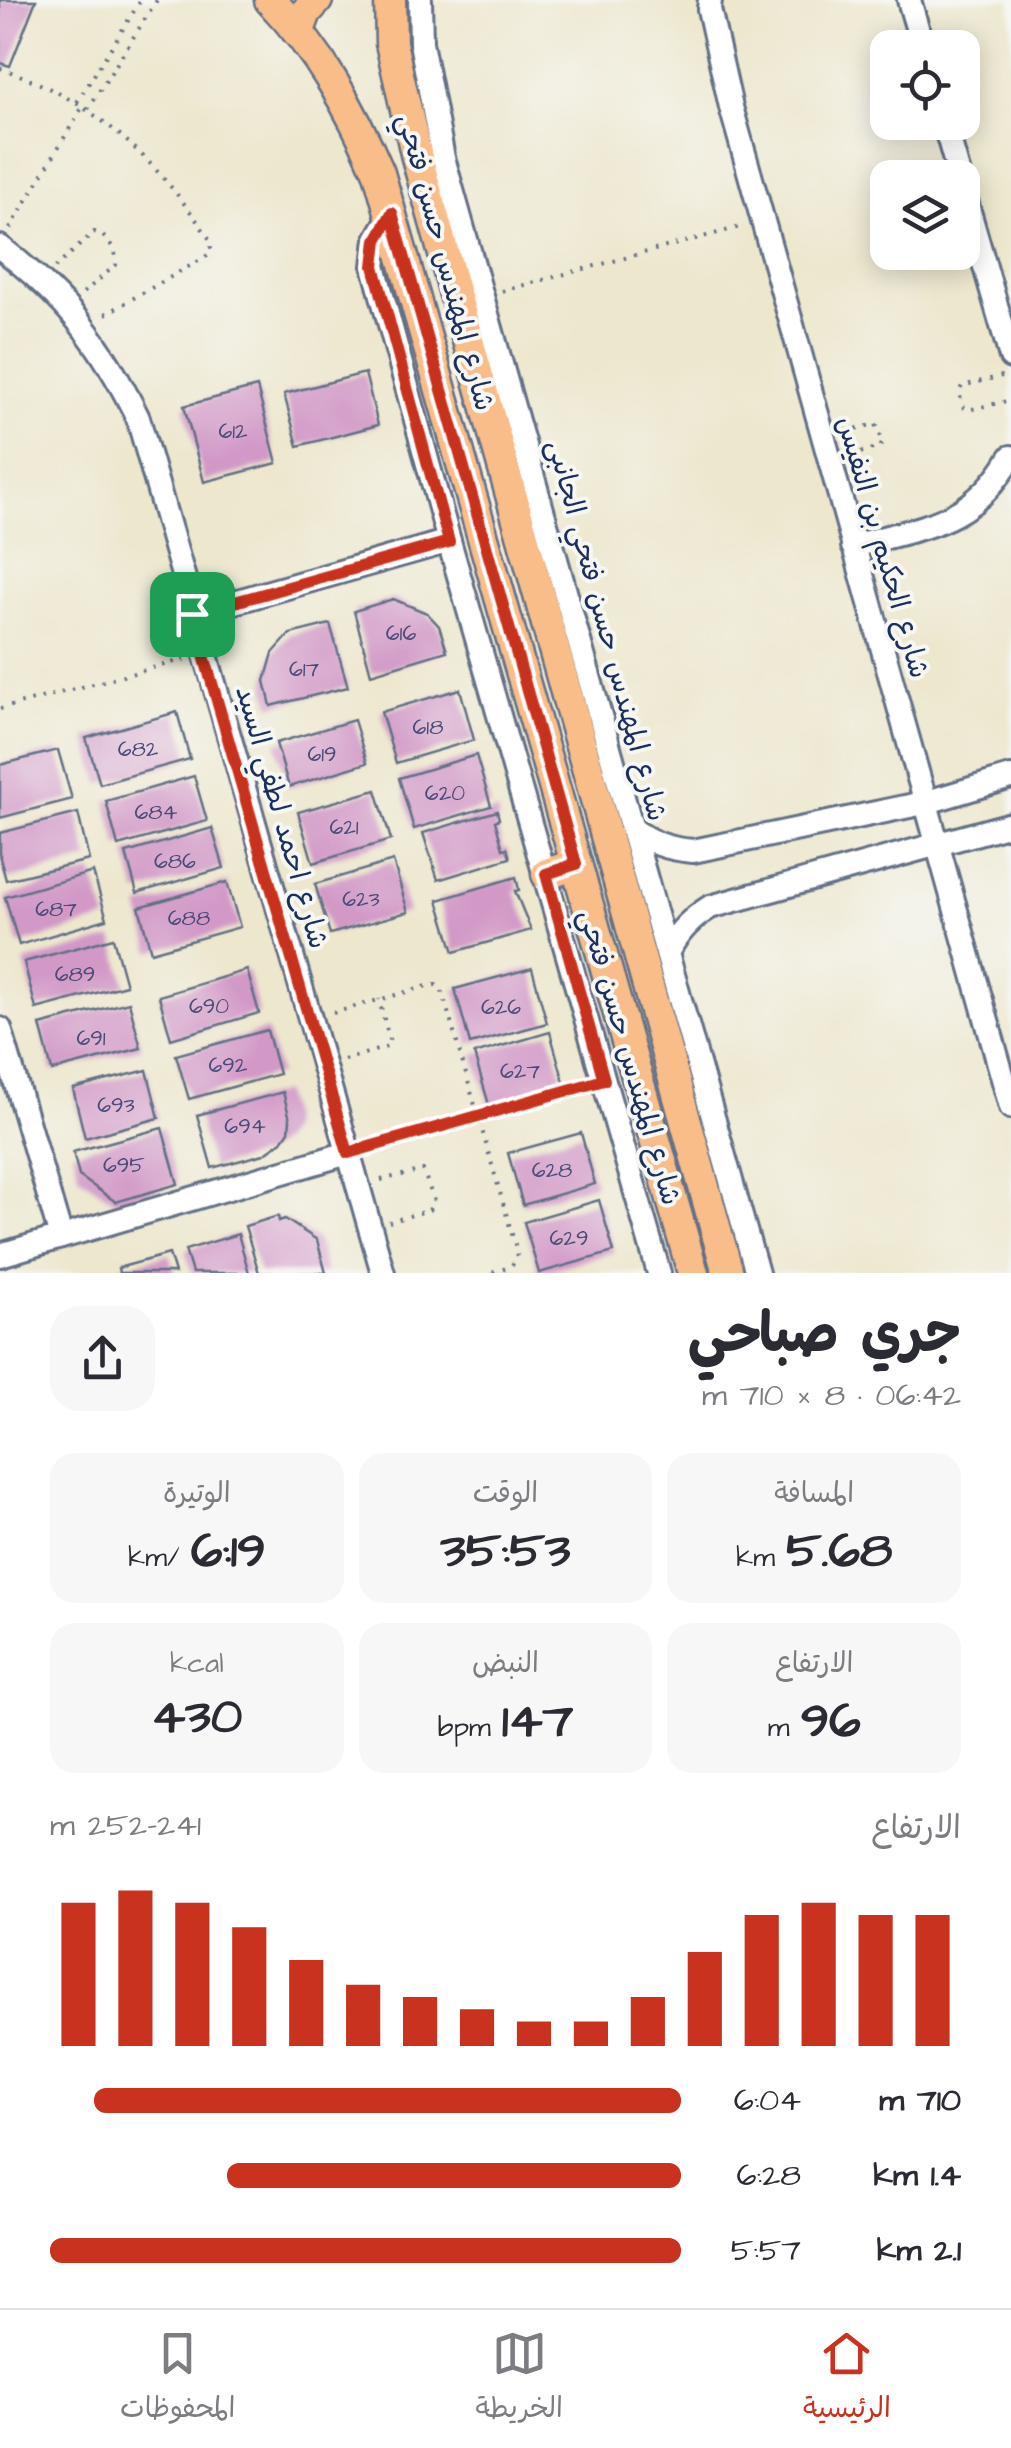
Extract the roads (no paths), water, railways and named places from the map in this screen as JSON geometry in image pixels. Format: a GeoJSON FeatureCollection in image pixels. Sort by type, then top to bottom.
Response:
{"type":"FeatureCollection","features":[{"type":"Feature","properties":{"kind":"main road","name":"شارع المهندس حسن فتحي"},"geometry":{"type":"LineString","coordinates":[[270,0],[299,30],[332,76],[358,124],[392,213],[693,1273]]}},
{"type":"Feature","properties":{"kind":"main road"},"geometry":{"type":"LineString","coordinates":[[299,30],[306,12],[317,0]]}},
{"type":"Feature","properties":{"kind":"main road","name":"شارع المهندس حسن فتحي"},"geometry":{"type":"LineString","coordinates":[[390,0],[391,44],[400,93],[458,255],[547,568],[728,1273]]}},
{"type":"Feature","properties":{"kind":"main road"},"geometry":{"type":"LineString","coordinates":[[546,874],[576,864]]}},
{"type":"Feature","properties":{"kind":"street","name":"شارع المهندس حسن فتحي الجانبى"},"geometry":{"type":"LineString","coordinates":[[420,0],[421,43],[458,255],[483,296],[547,568],[668,951],[757,1273]]}},
{"type":"Feature","properties":{"kind":"street","name":"شارع الحكيم بن النفيس"},"geometry":{"type":"LineString","coordinates":[[710,0],[731,106],[924,803],[1005,1065],[1011,1107]]}},
{"type":"Feature","properties":{"kind":"street"},"geometry":{"type":"LineString","coordinates":[[909,0],[918,30]]}},
{"type":"Feature","properties":{"kind":"street"},"geometry":{"type":"LineString","coordinates":[[392,213],[377,240],[374,266],[449,542],[660,1273]]}},
{"type":"Feature","properties":{"kind":"street","name":"شارع احمد لطفي السيد"},"geometry":{"type":"LineString","coordinates":[[5,239],[85,326],[114,370],[138,418],[383,1273]]}},
{"type":"Feature","properties":{"kind":"street"},"geometry":{"type":"LineString","coordinates":[[980,249],[1011,357]]}},
{"type":"Feature","properties":{"kind":"street"},"geometry":{"type":"LineString","coordinates":[[854,546],[942,521],[975,503],[995,484],[1011,456]]}},
{"type":"Feature","properties":{"kind":"street"},"geometry":{"type":"LineString","coordinates":[[192,614],[449,542]]}},
{"type":"Feature","properties":{"kind":"street"},"geometry":{"type":"LineString","coordinates":[[631,828],[660,845],[693,851],[924,803],[1011,777]]}},
{"type":"Feature","properties":{"kind":"street"},"geometry":{"type":"LineString","coordinates":[[668,951],[692,918],[710,907],[1011,824]]}},
{"type":"Feature","properties":{"kind":"street"},"geometry":{"type":"LineString","coordinates":[[0,1029],[61,1237]]}},
{"type":"Feature","properties":{"kind":"street"},"geometry":{"type":"LineString","coordinates":[[0,1254],[348,1153]]}}]}
